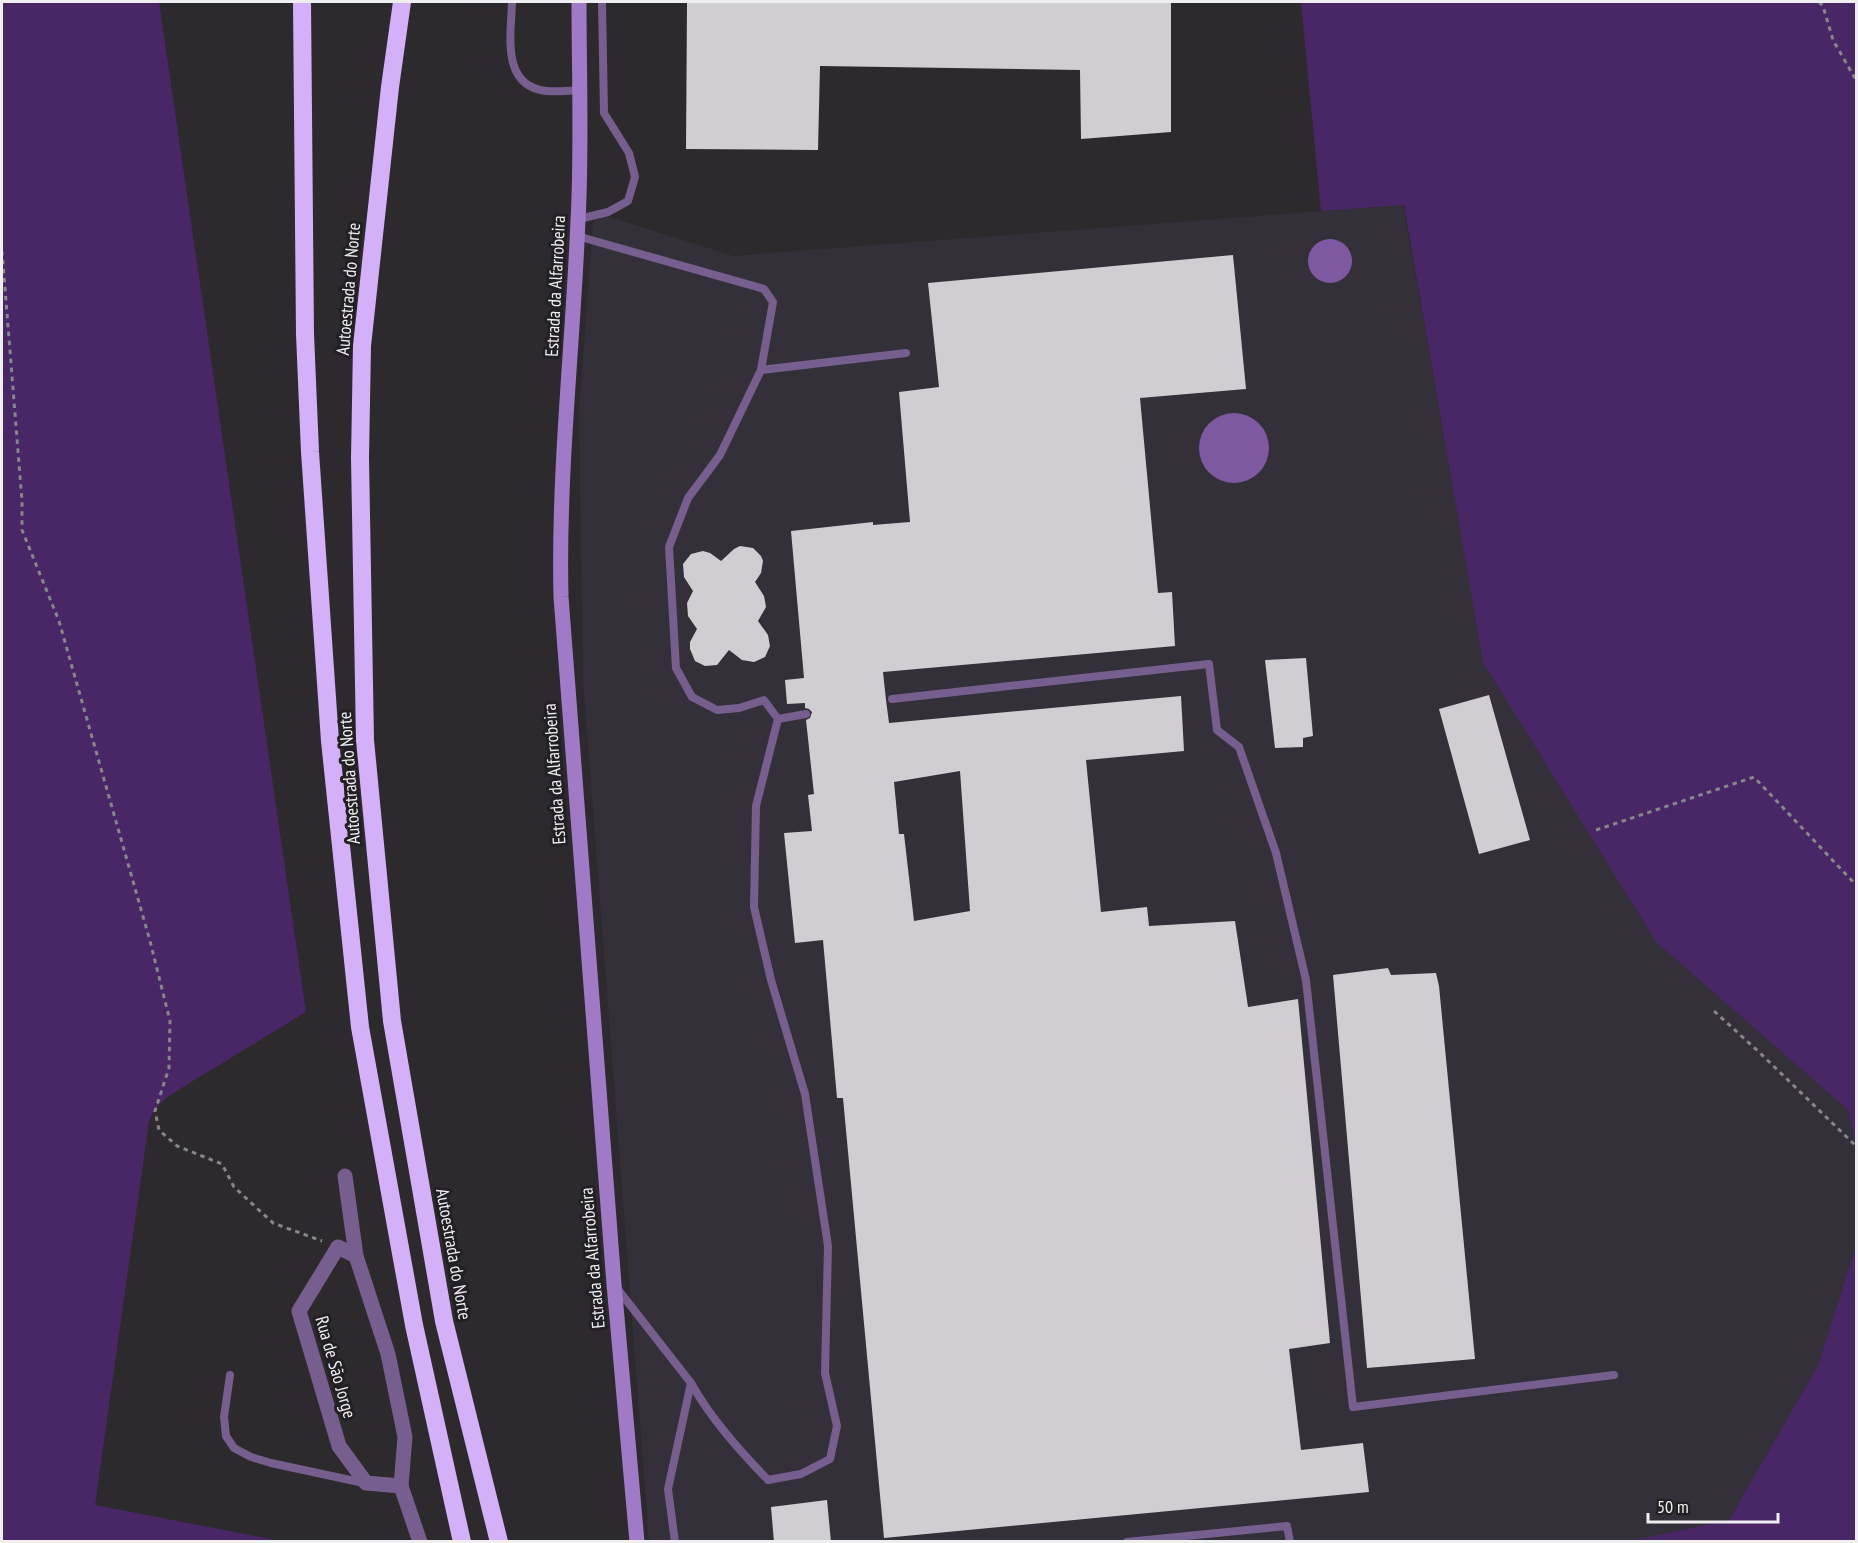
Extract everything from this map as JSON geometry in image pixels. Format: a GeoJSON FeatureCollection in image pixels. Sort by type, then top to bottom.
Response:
{"type":"FeatureCollection","features":[{"type":"Feature","properties":{"kind":"highway","name":"Autoestrada do Norte"},"geometry":{"type":"LineString","coordinates":[[302,2],[305,333],[310,452],[330,741],[360,1027],[414,1325],[462,1542]]}},
{"type":"Feature","properties":{"kind":"highway","name":"Autoestrada do Norte"},"geometry":{"type":"LineString","coordinates":[[402,2],[390,87],[362,346],[360,458],[365,740],[392,1021],[444,1321],[500,1542]]}},
{"type":"Feature","properties":{"kind":"main road","name":"Estrada da Alfarrobeira"},"geometry":{"type":"LineString","coordinates":[[579,2],[579,219],[561,496],[561,597],[614,1284],[637,1542]]}},
{"type":"Feature","properties":{"kind":"street"},"geometry":{"type":"LineString","coordinates":[[345,1176],[356,1256],[388,1354],[405,1437],[401,1486],[420,1542]]}},
{"type":"Feature","properties":{"kind":"street"},"geometry":{"type":"LineString","coordinates":[[338,1247],[356,1256]]}},
{"type":"Feature","properties":{"kind":"street","name":"Rua de São Jorge"},"geometry":{"type":"LineString","coordinates":[[338,1247],[299,1311],[339,1446],[366,1484]]}},
{"type":"Feature","properties":{"kind":"street"},"geometry":{"type":"LineString","coordinates":[[366,1484],[401,1486]]}},
{"type":"Feature","properties":{"kind":"lane"},"geometry":{"type":"LineString","coordinates":[[512,2],[511,51],[516,75],[533,88],[546,91],[580,90]]}},
{"type":"Feature","properties":{"kind":"lane"},"geometry":{"type":"LineString","coordinates":[[579,219],[608,212],[628,201],[635,177],[629,153],[604,113],[602,2]]}},
{"type":"Feature","properties":{"kind":"lane"},"geometry":{"type":"LineString","coordinates":[[577,236],[764,289],[773,302],[761,370],[720,455],[688,498],[669,547],[676,668],[692,697],[717,710],[739,708],[764,700],[778,719]]}},
{"type":"Feature","properties":{"kind":"lane"},"geometry":{"type":"LineString","coordinates":[[761,370],[906,353]]}},
{"type":"Feature","properties":{"kind":"lane"},"geometry":{"type":"LineString","coordinates":[[892,699],[1209,664],[1217,730],[1239,747],[1276,853],[1306,980],[1353,1407],[1614,1375]]}},
{"type":"Feature","properties":{"kind":"lane"},"geometry":{"type":"LineString","coordinates":[[778,719],[806,714]]}},
{"type":"Feature","properties":{"kind":"lane"},"geometry":{"type":"LineString","coordinates":[[614,1284],[691,1383],[703,1404],[768,1480],[801,1474],[830,1459],[837,1426],[825,1373],[828,1246],[805,1094],[771,980],[754,907],[756,806],[778,719]]}},
{"type":"Feature","properties":{"kind":"lane"},"geometry":{"type":"LineString","coordinates":[[230,1375],[224,1418],[226,1436],[234,1448],[251,1457],[271,1463],[366,1484]]}},
{"type":"Feature","properties":{"kind":"lane"},"geometry":{"type":"LineString","coordinates":[[675,1542],[668,1489],[691,1383]]}},
{"type":"Feature","properties":{"kind":"lane"},"geometry":{"type":"LineString","coordinates":[[1127,1542],[1287,1526],[1290,1542]]}},
{"type":"Feature","properties":{"kind":"path"},"geometry":{"type":"LineString","coordinates":[[1819,2],[1823,6],[1833,40],[1857,80]]}},
{"type":"Feature","properties":{"kind":"path"},"geometry":{"type":"LineString","coordinates":[[2,251],[22,501],[22,530],[59,621],[150,941],[170,1021],[169,1068],[155,1111],[159,1130],[177,1146],[222,1164],[234,1187],[273,1223],[338,1247]]}},
{"type":"Feature","properties":{"kind":"path"},"geometry":{"type":"LineString","coordinates":[[1596,830],[1754,777],[1857,885]]}},
{"type":"Feature","properties":{"kind":"path"},"geometry":{"type":"LineString","coordinates":[[1714,1011],[1857,1146]]}},
{"type":"Feature","properties":{"kind":"shaded area"},"geometry":{"type":"Polygon","coordinates":[[[2,2],[159,2],[306,1012],[170,1095],[158,1106],[149,1121],[95,1505],[281,1541],[2,1541],[2,2]]]}},
{"type":"Feature","properties":{"kind":"shaded area"},"geometry":{"type":"Polygon","coordinates":[[[1301,2],[1856,2],[1856,1147],[1848,1110],[1656,942],[1483,662],[1404,205],[1321,211],[1301,2]]]}},
{"type":"Feature","properties":{"kind":"shaded area"},"geometry":{"type":"Polygon","coordinates":[[[1403,205],[1484,662],[1656,942],[1848,1110],[1856,1147],[1856,1246],[1818,1365],[1729,1520],[1631,1542],[649,1541],[583,678],[579,410],[594,212],[733,256],[1403,205]]]}},
{"type":"Feature","properties":{"kind":"shaded area"},"geometry":{"type":"Polygon","coordinates":[[[1330,239],[1339,240],[1346,245],[1351,252],[1351,270],[1346,277],[1339,282],[1330,283],[1321,282],[1314,277],[1309,270],[1308,261],[1309,252],[1314,245],[1321,240],[1330,239]]]}},
{"type":"Feature","properties":{"kind":"shaded area"},"geometry":{"type":"Polygon","coordinates":[[[1241,413],[1254,419],[1263,428],[1267,434],[1269,448],[1267,462],[1259,473],[1248,481],[1227,483],[1209,473],[1201,462],[1199,441],[1209,423],[1220,415],[1241,413]]]}},
{"type":"Feature","properties":{"kind":"shaded area"},"geometry":{"type":"Polygon","coordinates":[[[1856,1246],[1856,1541],[1631,1541],[1729,1520],[1818,1365],[1856,1246]]]}},
{"type":"Feature","properties":{"kind":"building"},"geometry":{"type":"Polygon","coordinates":[[[687,2],[1171,2],[1171,132],[1081,139],[1080,70],[820,66],[818,150],[686,149],[687,2]]]}},
{"type":"Feature","properties":{"kind":"building"},"geometry":{"type":"Polygon","coordinates":[[[1233,255],[1246,389],[1140,398],[1158,593],[1172,592],[1175,646],[883,672],[886,700],[889,723],[1181,696],[1184,751],[1086,760],[1101,912],[1147,907],[1149,926],[1235,921],[1248,1007],[1298,999],[1330,1343],[1289,1349],[1301,1450],[1363,1443],[1369,1492],[884,1538],[843,1098],[837,1098],[823,940],[795,943],[784,833],[812,831],[808,795],[814,794],[806,720],[810,718],[812,712],[805,708],[805,703],[787,704],[785,680],[804,678],[791,531],[873,522],[873,525],[910,522],[899,392],[939,387],[928,283],[1233,255]],[[960,771],[894,782],[899,834],[904,834],[914,921],[970,911],[960,771]]]}},
{"type":"Feature","properties":{"kind":"building"},"geometry":{"type":"Polygon","coordinates":[[[740,546],[753,548],[763,561],[761,573],[755,582],[764,596],[766,607],[758,621],[768,635],[770,646],[765,657],[754,662],[742,660],[729,650],[717,665],[705,666],[695,661],[690,649],[690,642],[697,629],[688,616],[687,603],[693,591],[684,577],[683,564],[691,554],[703,551],[721,561],[740,546]]]}},
{"type":"Feature","properties":{"kind":"building"},"geometry":{"type":"Polygon","coordinates":[[[1306,658],[1313,736],[1303,738],[1303,747],[1275,748],[1265,660],[1306,658]]]}},
{"type":"Feature","properties":{"kind":"building"},"geometry":{"type":"Polygon","coordinates":[[[1489,695],[1530,840],[1479,854],[1439,709],[1489,695]]]}},
{"type":"Feature","properties":{"kind":"building"},"geometry":{"type":"Polygon","coordinates":[[[1388,968],[1391,975],[1436,973],[1439,986],[1475,1359],[1367,1368],[1333,975],[1388,968]]]}},
{"type":"Feature","properties":{"kind":"building"},"geometry":{"type":"Polygon","coordinates":[[[827,1500],[831,1542],[774,1542],[771,1507],[827,1500]]]}}]}
